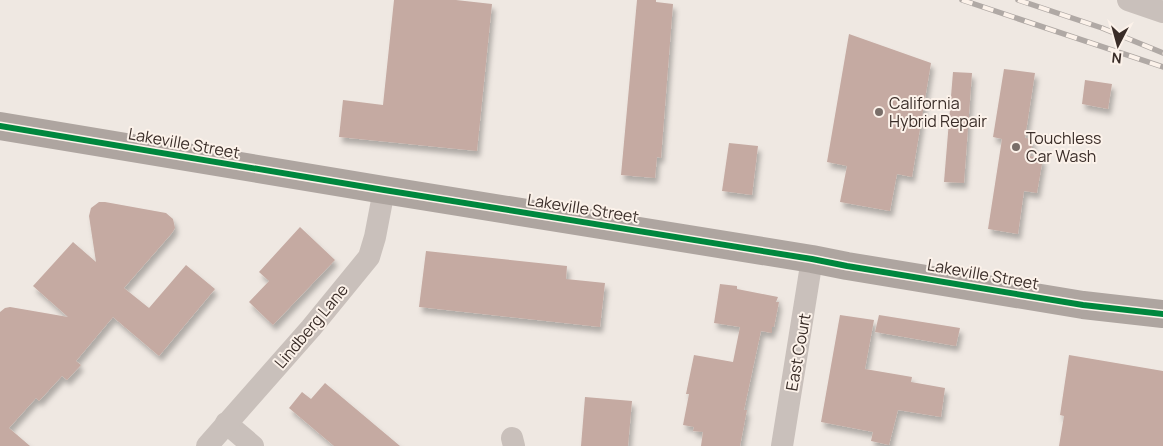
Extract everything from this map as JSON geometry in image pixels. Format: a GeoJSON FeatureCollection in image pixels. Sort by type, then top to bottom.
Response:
{"type":"FeatureCollection","features":[{"type":"Feature","properties":{"kind":"main road","name":"Lakeville Street"},"geometry":{"type":"LineString","coordinates":[[0,126],[1083,305],[1163,314]]}},
{"type":"Feature","properties":{"kind":"street"},"geometry":{"type":"LineString","coordinates":[[1128,0],[1163,12]]}},
{"type":"Feature","properties":{"kind":"street","name":"Lindberg Lane"},"geometry":{"type":"LineString","coordinates":[[207,446],[311,328],[369,257],[384,190]]}},
{"type":"Feature","properties":{"kind":"street","name":"East Court"},"geometry":{"type":"LineString","coordinates":[[782,446],[812,259]]}},
{"type":"Feature","properties":{"kind":"street"},"geometry":{"type":"LineString","coordinates":[[226,423],[253,446]]}},
{"type":"Feature","properties":{"kind":"building"},"geometry":{"type":"Polygon","coordinates":[[[394,0],[456,0],[492,4],[477,151],[339,137],[343,100],[383,105],[394,0]]]}},
{"type":"Feature","properties":{"kind":"building"},"geometry":{"type":"Polygon","coordinates":[[[637,0],[656,0],[656,2],[673,4],[661,158],[657,157],[655,178],[621,175],[637,0]]]}},
{"type":"Feature","properties":{"kind":"building","name":"California Hybrid Repair"},"geometry":{"type":"Polygon","coordinates":[[[849,34],[931,63],[912,177],[897,174],[890,211],[840,202],[847,166],[827,162],[849,34]]]}},
{"type":"Feature","properties":{"kind":"building","name":"Touchless Car Wash"},"geometry":{"type":"Polygon","coordinates":[[[1004,69],[1035,73],[1025,138],[1033,139],[1030,156],[1043,158],[1037,193],[1024,191],[1018,234],[988,229],[1002,139],[993,137],[1004,69]]]}},
{"type":"Feature","properties":{"kind":"building"},"geometry":{"type":"Polygon","coordinates":[[[953,72],[972,73],[964,183],[944,182],[953,72]]]}},
{"type":"Feature","properties":{"kind":"building"},"geometry":{"type":"Polygon","coordinates":[[[1085,80],[1112,84],[1108,109],[1082,104],[1085,80]]]}},
{"type":"Feature","properties":{"kind":"building"},"geometry":{"type":"Polygon","coordinates":[[[729,143],[758,146],[752,195],[722,191],[729,143]]]}},
{"type":"Feature","properties":{"kind":"building"},"geometry":{"type":"Polygon","coordinates":[[[99,202],[166,213],[173,219],[175,228],[172,233],[124,288],[149,308],[186,265],[215,289],[159,356],[113,317],[76,361],[81,365],[67,380],[62,376],[39,401],[36,398],[9,428],[30,446],[0,446],[0,312],[10,307],[68,317],[33,286],[73,242],[96,262],[89,216],[91,208],[99,202]]]}},
{"type":"Feature","properties":{"kind":"building"},"geometry":{"type":"Polygon","coordinates":[[[300,227],[335,260],[273,325],[249,302],[269,281],[259,272],[300,227]]]}},
{"type":"Feature","properties":{"kind":"building"},"geometry":{"type":"Polygon","coordinates":[[[426,251],[567,266],[566,279],[605,283],[600,327],[419,307],[426,251]]]}},
{"type":"Feature","properties":{"kind":"building"},"geometry":{"type":"Polygon","coordinates":[[[720,284],[737,286],[737,289],[778,297],[776,302],[779,302],[772,333],[761,331],[744,410],[747,410],[740,446],[701,446],[703,432],[693,431],[694,427],[683,425],[689,394],[686,394],[694,355],[733,362],[740,327],[714,323],[720,284]]]}},
{"type":"Feature","properties":{"kind":"building"},"geometry":{"type":"Polygon","coordinates":[[[840,315],[874,320],[865,369],[912,377],[911,382],[945,388],[941,417],[898,410],[889,445],[871,441],[873,432],[821,422],[840,315]]]}},
{"type":"Feature","properties":{"kind":"building"},"geometry":{"type":"Polygon","coordinates":[[[879,315],[960,328],[956,346],[875,332],[879,315]]]}},
{"type":"Feature","properties":{"kind":"building"},"geometry":{"type":"Polygon","coordinates":[[[1069,355],[1163,371],[1163,446],[1059,446],[1064,416],[1060,415],[1069,355]]]}},
{"type":"Feature","properties":{"kind":"building"},"geometry":{"type":"Polygon","coordinates":[[[325,383],[400,446],[334,446],[289,408],[302,392],[311,399],[325,383]]]}},
{"type":"Feature","properties":{"kind":"building"},"geometry":{"type":"Polygon","coordinates":[[[585,397],[632,401],[628,446],[581,446],[585,397]]]}},
{"type":"Feature","properties":{"kind":"railway"},"geometry":{"type":"LineString","coordinates":[[962,0],[1163,67]]}},
{"type":"Feature","properties":{"kind":"railway"},"geometry":{"type":"LineString","coordinates":[[1018,0],[1102,28],[1163,53]]}},
{"type":"Feature","properties":{"kind":"cycle path"},"geometry":{"type":"LineString","coordinates":[[0,126],[1083,305],[1163,314]]}},
{"type":"Feature","properties":{"kind":"place","name":"California Hybrid Repair"},"geometry":{"type":"Point","coordinates":[879,112]}},
{"type":"Feature","properties":{"kind":"place","name":"Touchless Car Wash"},"geometry":{"type":"Point","coordinates":[1016,147]}}]}
